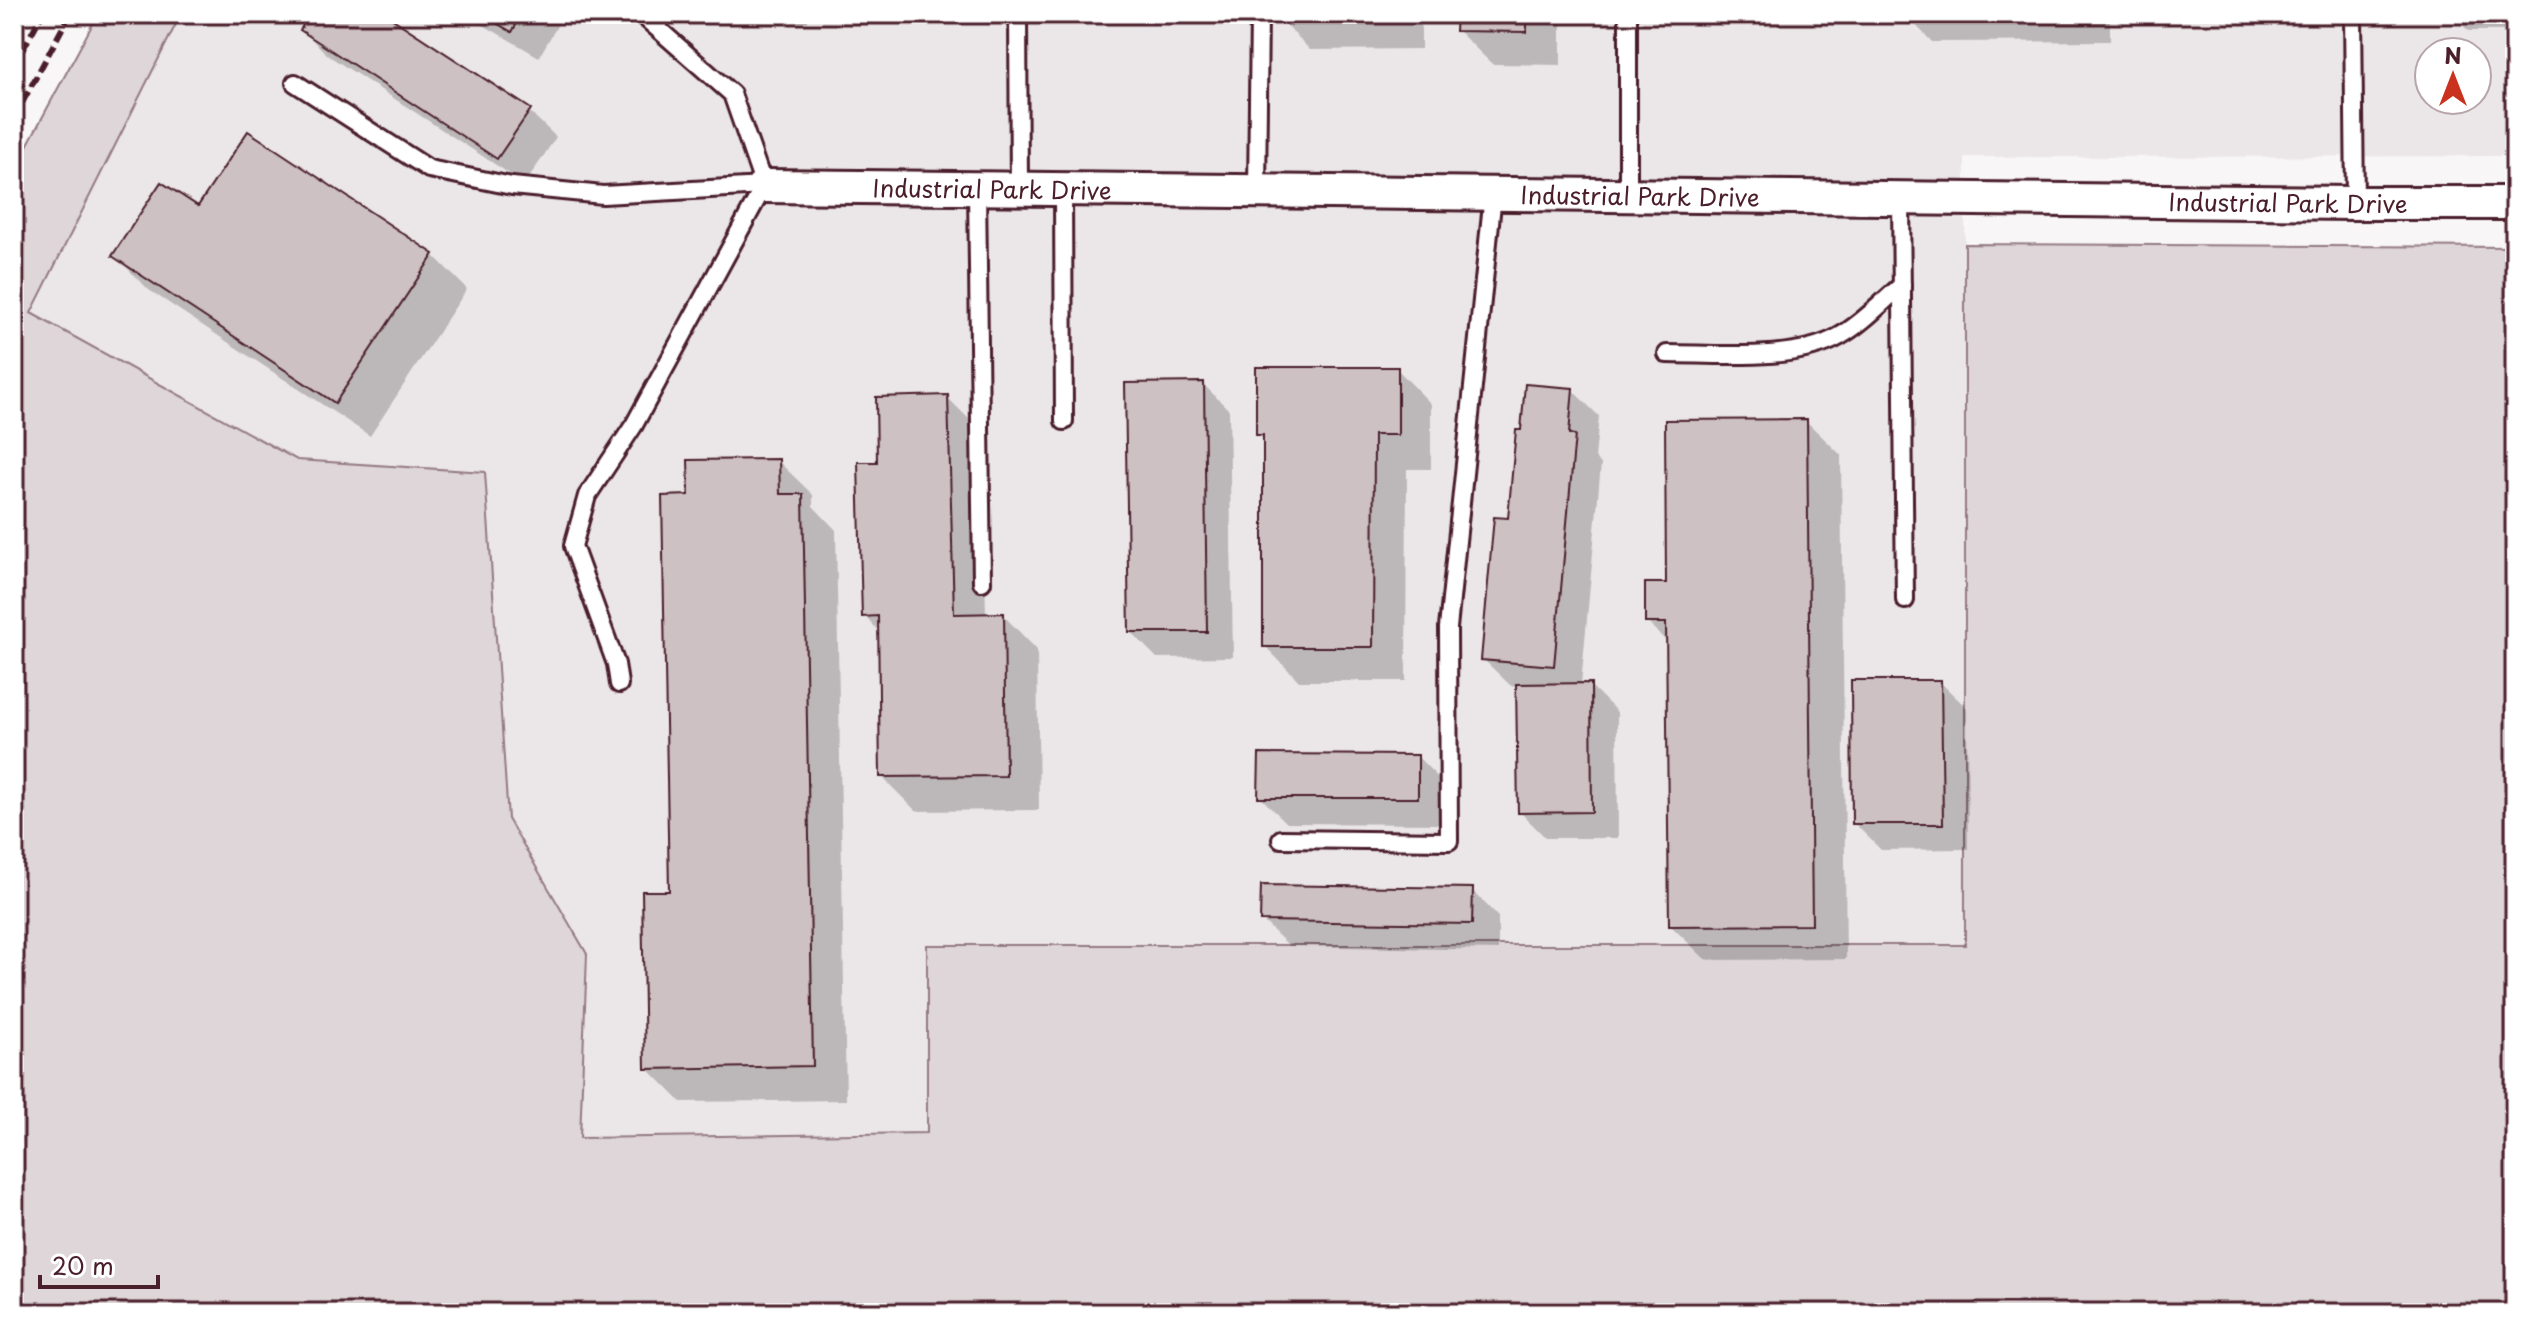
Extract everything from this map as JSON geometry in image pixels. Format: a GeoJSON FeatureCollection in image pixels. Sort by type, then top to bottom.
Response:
{"type":"FeatureCollection","features":[{"type":"Feature","properties":{"kind":"street","name":"Industrial Park Drive"},"geometry":{"type":"LineString","coordinates":[[764,186],[2515,203]]}},
{"type":"Feature","properties":{"kind":"lane"},"geometry":{"type":"LineString","coordinates":[[619,684],[616,664],[573,546],[587,496],[634,425],[764,186],[732,94],[641,14]]}},
{"type":"Feature","properties":{"kind":"lane"},"geometry":{"type":"LineString","coordinates":[[1018,14],[1019,189]]}},
{"type":"Feature","properties":{"kind":"lane"},"geometry":{"type":"LineString","coordinates":[[1257,190],[1259,14]]}},
{"type":"Feature","properties":{"kind":"lane"},"geometry":{"type":"LineString","coordinates":[[1628,14],[1628,196]]}},
{"type":"Feature","properties":{"kind":"lane"},"geometry":{"type":"LineString","coordinates":[[2353,14],[2355,203]]}},
{"type":"Feature","properties":{"kind":"lane"},"geometry":{"type":"LineString","coordinates":[[295,83],[429,169],[512,186],[603,195],[764,186]]}},
{"type":"Feature","properties":{"kind":"lane"},"geometry":{"type":"LineString","coordinates":[[977,189],[982,582]]}},
{"type":"Feature","properties":{"kind":"lane"},"geometry":{"type":"LineString","coordinates":[[1063,189],[1064,421]]}},
{"type":"Feature","properties":{"kind":"lane"},"geometry":{"type":"LineString","coordinates":[[1281,839],[1449,841],[1448,628],[1493,194]]}},
{"type":"Feature","properties":{"kind":"lane"},"geometry":{"type":"LineString","coordinates":[[1901,198],[1905,600]]}},
{"type":"Feature","properties":{"kind":"lane"},"geometry":{"type":"LineString","coordinates":[[1667,354],[1794,352],[1815,348],[1840,336],[1902,285]]}},
{"type":"Feature","properties":{"kind":"shaded area"},"geometry":{"type":"Polygon","coordinates":[[[98,14],[181,14],[31,313],[297,460],[485,472],[508,819],[587,954],[580,1138],[927,1133],[927,945],[1965,945],[1965,244],[2515,247],[2515,1313],[14,1313],[14,170],[98,14]]]}},
{"type":"Feature","properties":{"kind":"shaded area"},"geometry":{"type":"Polygon","coordinates":[[[181,14],[2515,14],[2515,156],[1965,157],[1966,945],[928,945],[927,1133],[579,1138],[587,954],[508,819],[485,472],[297,460],[31,313],[181,14]]]}},
{"type":"Feature","properties":{"kind":"building"},"geometry":{"type":"Polygon","coordinates":[[[310,14],[385,14],[531,109],[497,159],[300,30],[310,14]]]}},
{"type":"Feature","properties":{"kind":"building"},"geometry":{"type":"Polygon","coordinates":[[[481,14],[522,14],[512,32],[481,14]]]}},
{"type":"Feature","properties":{"kind":"building"},"geometry":{"type":"Polygon","coordinates":[[[1274,14],[1388,14],[1388,15],[1274,17],[1274,14]]]}},
{"type":"Feature","properties":{"kind":"building"},"geometry":{"type":"Polygon","coordinates":[[[1456,14],[1527,14],[1527,32],[1455,31],[1456,14]]]}},
{"type":"Feature","properties":{"kind":"building"},"geometry":{"type":"Polygon","coordinates":[[[248,131],[434,254],[335,403],[112,256],[161,182],[198,206],[248,131]]]}},
{"type":"Feature","properties":{"kind":"building"},"geometry":{"type":"Polygon","coordinates":[[[1256,367],[1398,367],[1398,435],[1374,435],[1373,647],[1263,647],[1263,435],[1256,435],[1256,367]]]}},
{"type":"Feature","properties":{"kind":"building"},"geometry":{"type":"Polygon","coordinates":[[[1204,382],[1207,632],[1129,632],[1125,383],[1204,382]]]}},
{"type":"Feature","properties":{"kind":"building"},"geometry":{"type":"Polygon","coordinates":[[[1525,384],[1573,388],[1569,434],[1575,435],[1554,666],[1481,660],[1494,517],[1508,518],[1516,430],[1521,430],[1525,384]]]}},
{"type":"Feature","properties":{"kind":"building"},"geometry":{"type":"Polygon","coordinates":[[[948,395],[954,614],[1004,613],[1006,776],[880,777],[878,616],[862,617],[858,462],[877,462],[876,397],[948,395]]]}},
{"type":"Feature","properties":{"kind":"building"},"geometry":{"type":"Polygon","coordinates":[[[1807,419],[1812,925],[1669,926],[1666,623],[1645,623],[1645,583],[1666,583],[1665,420],[1807,419]]]}},
{"type":"Feature","properties":{"kind":"building"},"geometry":{"type":"Polygon","coordinates":[[[779,459],[780,494],[803,494],[813,1066],[645,1069],[642,891],[669,891],[662,496],[689,495],[688,460],[779,459]]]}},
{"type":"Feature","properties":{"kind":"building"},"geometry":{"type":"Polygon","coordinates":[[[1851,680],[1941,680],[1943,824],[1852,824],[1851,680]]]}},
{"type":"Feature","properties":{"kind":"building"},"geometry":{"type":"Polygon","coordinates":[[[1591,683],[1592,812],[1518,813],[1516,684],[1591,683]]]}},
{"type":"Feature","properties":{"kind":"building"},"geometry":{"type":"Polygon","coordinates":[[[1259,754],[1418,755],[1418,798],[1258,798],[1259,754]]]}},
{"type":"Feature","properties":{"kind":"building"},"geometry":{"type":"Polygon","coordinates":[[[1261,885],[1473,888],[1472,924],[1260,921],[1261,885]]]}},
{"type":"Feature","properties":{"kind":"railway"},"geometry":{"type":"LineString","coordinates":[[14,66],[42,14]]}},
{"type":"Feature","properties":{"kind":"railway"},"geometry":{"type":"LineString","coordinates":[[14,118],[70,14]]}}]}
